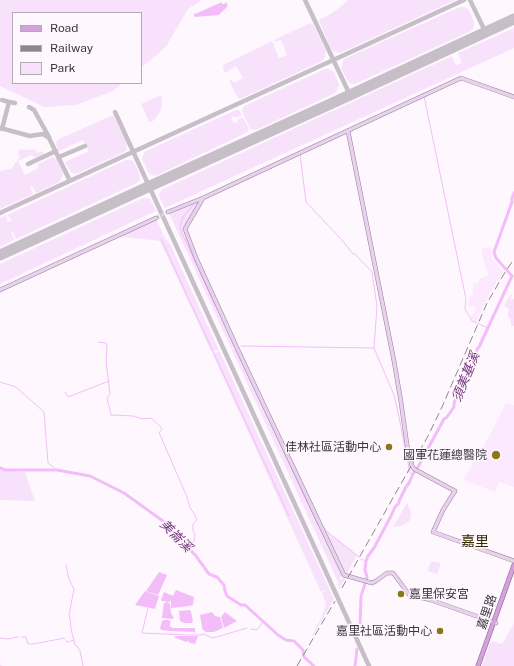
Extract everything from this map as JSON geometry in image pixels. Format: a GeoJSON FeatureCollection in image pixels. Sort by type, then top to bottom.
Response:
{"type":"FeatureCollection","features":[{"type":"Feature","properties":{"kind":"main road","name":"嘉里路"},"geometry":{"type":"LineString","coordinates":[[480,666],[514,565]]}},
{"type":"Feature","properties":{"kind":"main road","name":"嘉里路"},"geometry":{"type":"LineString","coordinates":[[495,622],[514,572]]}},
{"type":"Feature","properties":{"kind":"street"},"geometry":{"type":"LineString","coordinates":[[168,212],[203,198],[461,78],[514,97]]}},
{"type":"Feature","properties":{"kind":"street"},"geometry":{"type":"LineString","coordinates":[[348,131],[394,361],[407,445],[412,466],[414,469],[455,491],[441,513],[433,532],[514,561]]}},
{"type":"Feature","properties":{"kind":"street"},"geometry":{"type":"LineString","coordinates":[[203,198],[185,229],[196,258],[237,348],[344,575],[372,583],[387,573],[393,573],[411,597],[431,600],[495,622]]}},
{"type":"Feature","properties":{"kind":"street"},"geometry":{"type":"LineString","coordinates":[[0,290],[156,218]]}},
{"type":"Feature","properties":{"kind":"shaded area"},"geometry":{"type":"Polygon","coordinates":[[[222,2],[222,4],[224,4],[226,2],[228,6],[219,15],[194,16],[194,14],[222,2]]]}},
{"type":"Feature","properties":{"kind":"shaded area"},"geometry":{"type":"Polygon","coordinates":[[[490,247],[492,259],[503,272],[481,310],[476,322],[473,321],[471,316],[476,309],[472,306],[469,307],[469,298],[473,293],[473,284],[479,282],[479,279],[489,275],[481,251],[483,248],[490,247]]]}},
{"type":"Feature","properties":{"kind":"shaded area","name":"國軍花蓮總醫院"},"geometry":{"type":"Polygon","coordinates":[[[506,403],[514,405],[514,487],[499,482],[495,492],[463,480],[492,431],[506,403]]]}},
{"type":"Feature","properties":{"kind":"shaded area"},"geometry":{"type":"Polygon","coordinates":[[[159,572],[167,575],[158,595],[146,591],[159,572]]]}},
{"type":"Feature","properties":{"kind":"shaded area"},"geometry":{"type":"Polygon","coordinates":[[[176,590],[194,597],[193,605],[171,608],[171,601],[161,600],[164,592],[173,596],[176,590]]]}},
{"type":"Feature","properties":{"kind":"shaded area"},"geometry":{"type":"Polygon","coordinates":[[[145,591],[159,596],[155,609],[135,605],[145,591]]]}},
{"type":"Feature","properties":{"kind":"shaded area"},"geometry":{"type":"Polygon","coordinates":[[[168,602],[170,604],[173,619],[162,618],[164,603],[168,602]]]}},
{"type":"Feature","properties":{"kind":"shaded area"},"geometry":{"type":"Polygon","coordinates":[[[179,611],[191,611],[193,622],[184,623],[180,621],[179,611]]]}},
{"type":"Feature","properties":{"kind":"shaded area"},"geometry":{"type":"Polygon","coordinates":[[[212,612],[215,616],[220,617],[223,628],[214,632],[206,632],[203,630],[200,615],[212,612]]]}},
{"type":"Feature","properties":{"kind":"shaded area"},"geometry":{"type":"Polygon","coordinates":[[[225,612],[237,621],[224,628],[221,617],[225,612]]]}},
{"type":"Feature","properties":{"kind":"shaded area"},"geometry":{"type":"Polygon","coordinates":[[[169,620],[171,622],[170,626],[172,628],[195,628],[195,632],[161,630],[160,628],[162,621],[169,620]]]}},
{"type":"Feature","properties":{"kind":"shaded area"},"geometry":{"type":"Polygon","coordinates":[[[198,636],[195,644],[174,637],[198,636]]]}},
{"type":"Feature","properties":{"kind":"green space"},"geometry":{"type":"Polygon","coordinates":[[[0,0],[202,0],[188,9],[166,47],[142,67],[142,12],[12,12],[12,84],[122,84],[113,91],[76,105],[44,107],[0,86],[0,0]]]}},
{"type":"Feature","properties":{"kind":"green space"},"geometry":{"type":"Polygon","coordinates":[[[348,0],[455,0],[340,53],[335,52],[331,49],[319,21],[339,8],[348,0]]]}},
{"type":"Feature","properties":{"kind":"green space"},"geometry":{"type":"Polygon","coordinates":[[[460,7],[465,7],[469,10],[474,22],[474,27],[471,31],[355,84],[350,83],[347,80],[341,68],[344,59],[460,7]]]}},
{"type":"Feature","properties":{"kind":"green space"},"geometry":{"type":"Polygon","coordinates":[[[310,23],[313,24],[326,51],[325,57],[322,61],[240,99],[238,98],[229,81],[232,80],[234,83],[243,78],[236,66],[225,73],[223,65],[272,41],[279,58],[287,55],[281,40],[275,42],[274,40],[310,23]]]}},
{"type":"Feature","properties":{"kind":"green space"},"geometry":{"type":"Polygon","coordinates":[[[514,28],[514,48],[165,208],[160,199],[159,195],[163,189],[452,56],[456,65],[462,63],[458,53],[514,28]]]}},
{"type":"Feature","properties":{"kind":"green space"},"geometry":{"type":"Polygon","coordinates":[[[325,69],[329,69],[334,72],[339,84],[335,93],[256,130],[250,129],[242,111],[244,106],[325,69]]]}},
{"type":"Feature","properties":{"kind":"green space"},"geometry":{"type":"Polygon","coordinates":[[[161,95],[161,110],[153,121],[149,122],[141,104],[161,95]]]}},
{"type":"Feature","properties":{"kind":"green space"},"geometry":{"type":"Polygon","coordinates":[[[236,110],[239,110],[242,115],[236,118],[235,116],[231,118],[234,123],[238,122],[237,120],[243,117],[249,129],[248,132],[155,176],[149,174],[142,159],[146,151],[236,110]]]}},
{"type":"Feature","properties":{"kind":"green space"},"geometry":{"type":"Polygon","coordinates":[[[113,115],[127,143],[126,151],[78,173],[75,174],[71,172],[65,162],[89,151],[83,140],[59,151],[56,144],[57,141],[113,115]]]}},
{"type":"Feature","properties":{"kind":"green space"},"geometry":{"type":"Polygon","coordinates":[[[19,149],[35,149],[37,153],[42,151],[44,154],[38,157],[31,155],[18,161],[25,175],[38,168],[38,164],[52,157],[57,159],[63,172],[62,177],[59,182],[36,193],[32,186],[30,187],[33,194],[0,209],[0,171],[11,169],[20,157],[18,155],[19,149]]]}},
{"type":"Feature","properties":{"kind":"green space"},"geometry":{"type":"Polygon","coordinates":[[[126,160],[131,160],[134,162],[140,175],[140,180],[137,183],[16,239],[13,232],[11,232],[14,240],[0,247],[0,218],[6,215],[8,222],[12,220],[7,215],[126,160]]]}},
{"type":"Feature","properties":{"kind":"green space"},"geometry":{"type":"Polygon","coordinates":[[[143,198],[150,199],[156,211],[0,284],[0,264],[143,198]]]}},
{"type":"Feature","properties":{"kind":"green space"},"geometry":{"type":"Polygon","coordinates":[[[196,201],[198,203],[183,232],[236,347],[231,348],[169,213],[196,201]]]}},
{"type":"Feature","properties":{"kind":"green space"},"geometry":{"type":"Polygon","coordinates":[[[156,219],[165,238],[170,244],[334,599],[313,636],[326,605],[322,593],[325,591],[324,590],[321,592],[212,353],[218,352],[218,350],[211,351],[160,241],[122,237],[123,234],[156,219]]]}},
{"type":"Feature","properties":{"kind":"green space"},"geometry":{"type":"Polygon","coordinates":[[[510,295],[512,295],[510,300],[514,299],[514,326],[511,326],[511,320],[508,316],[509,309],[504,306],[510,295]]]}},
{"type":"Feature","properties":{"kind":"green space"},"geometry":{"type":"Polygon","coordinates":[[[231,349],[237,349],[342,574],[340,580],[347,576],[339,589],[339,584],[231,349]]]}},
{"type":"Feature","properties":{"kind":"green space"},"geometry":{"type":"Polygon","coordinates":[[[0,470],[25,472],[35,501],[0,500],[0,470]]]}},
{"type":"Feature","properties":{"kind":"green space"},"geometry":{"type":"Polygon","coordinates":[[[407,503],[411,512],[410,520],[401,526],[393,527],[407,503]]]}},
{"type":"Feature","properties":{"kind":"green space"},"geometry":{"type":"Polygon","coordinates":[[[326,531],[357,555],[347,573],[345,572],[326,531]]]}},
{"type":"Feature","properties":{"kind":"green space"},"geometry":{"type":"Polygon","coordinates":[[[431,561],[441,563],[437,574],[428,571],[431,561]]]}},
{"type":"Feature","properties":{"kind":"green space"},"geometry":{"type":"Polygon","coordinates":[[[514,623],[514,666],[482,666],[491,641],[502,644],[514,623]]]}},
{"type":"Feature","properties":{"kind":"waterway"},"geometry":{"type":"LineString","coordinates":[[424,96],[466,299],[465,309],[472,321],[488,328]]}},
{"type":"Feature","properties":{"kind":"waterway"},"geometry":{"type":"LineString","coordinates":[[300,154],[306,202],[353,254],[355,254],[372,272],[377,306],[374,348],[394,395],[410,473],[413,474]]}},
{"type":"Feature","properties":{"kind":"waterway","name":"須美基溪"},"geometry":{"type":"LineString","coordinates":[[360,626],[361,596],[367,577],[365,570],[368,556],[374,548],[395,507],[399,503],[406,487],[444,419],[454,407],[454,403],[477,349],[512,276],[496,258],[494,252],[514,193]]}},
{"type":"Feature","properties":{"kind":"waterway"},"geometry":{"type":"LineString","coordinates":[[193,205],[183,217],[180,226],[181,231],[215,305]]}},
{"type":"Feature","properties":{"kind":"waterway"},"geometry":{"type":"LineString","coordinates":[[161,239],[289,516]]}},
{"type":"Feature","properties":{"kind":"waterway"},"geometry":{"type":"LineString","coordinates":[[98,342],[106,343],[107,345],[106,361],[110,394],[107,398],[111,415],[133,416],[143,419],[151,418],[162,429],[159,433],[187,497],[190,508],[197,520],[193,524],[193,531],[195,534],[194,541],[190,546],[191,550]]}},
{"type":"Feature","properties":{"kind":"waterway"},"geometry":{"type":"LineString","coordinates":[[241,346],[374,348]]}},
{"type":"Feature","properties":{"kind":"waterway"},"geometry":{"type":"LineString","coordinates":[[65,392],[68,397],[109,381]]}},
{"type":"Feature","properties":{"kind":"waterway"},"geometry":{"type":"LineString","coordinates":[[0,382],[16,387],[44,412],[48,463],[57,470]]}},
{"type":"Feature","properties":{"kind":"waterway"},"geometry":{"type":"LineString","coordinates":[[258,396],[318,525]]}},
{"type":"Feature","properties":{"kind":"waterway","name":"美崙溪"},"geometry":{"type":"LineString","coordinates":[[0,468],[5,470],[57,470],[90,476],[124,493],[163,521],[196,556],[209,574],[217,577],[224,585],[227,596],[241,605],[245,605],[278,635],[286,640],[294,641],[303,650],[304,657],[314,666]]}},
{"type":"Feature","properties":{"kind":"waterway"},"geometry":{"type":"LineString","coordinates":[[325,530],[359,557]]}},
{"type":"Feature","properties":{"kind":"waterway","name":"須美基溪"},"geometry":{"type":"LineString","coordinates":[[361,559],[366,561]]}},
{"type":"Feature","properties":{"kind":"waterway"},"geometry":{"type":"LineString","coordinates":[[66,565],[69,579],[74,589],[69,615],[71,629],[75,645],[80,651],[83,666]]}},
{"type":"Feature","properties":{"kind":"waterway"},"geometry":{"type":"LineString","coordinates":[[148,608],[142,633],[187,635],[203,634],[213,638],[247,628]]}},
{"type":"Feature","properties":{"kind":"waterway"},"geometry":{"type":"LineString","coordinates":[[251,629],[257,630],[263,622]]}},
{"type":"Feature","properties":{"kind":"waterway"},"geometry":{"type":"LineString","coordinates":[[0,638],[8,639],[18,637]]}},
{"type":"Feature","properties":{"kind":"waterway"},"geometry":{"type":"LineString","coordinates":[[21,637],[26,637],[28,644],[65,638]]}},
{"type":"Feature","properties":{"kind":"waterway"},"geometry":{"type":"LineString","coordinates":[[66,640],[67,642],[74,640]]}},
{"type":"Feature","properties":{"kind":"waterway","name":"須美基溪"},"geometry":{"type":"LineString","coordinates":[[355,666],[357,649]]}},
{"type":"Feature","properties":{"kind":"taxiway"},"geometry":{"type":"LineString","coordinates":[[305,0],[350,95]]}},
{"type":"Feature","properties":{"kind":"taxiway"},"geometry":{"type":"LineString","coordinates":[[0,213],[464,0]]}},
{"type":"Feature","properties":{"kind":"taxiway"},"geometry":{"type":"LineString","coordinates":[[470,0],[485,31]]}},
{"type":"Feature","properties":{"kind":"taxiway"},"geometry":{"type":"LineString","coordinates":[[2,100],[15,103]]}},
{"type":"Feature","properties":{"kind":"taxiway"},"geometry":{"type":"LineString","coordinates":[[2,129],[9,102]]}},
{"type":"Feature","properties":{"kind":"taxiway"},"geometry":{"type":"LineString","coordinates":[[29,107],[34,110],[49,137]]}},
{"type":"Feature","properties":{"kind":"taxiway"},"geometry":{"type":"LineString","coordinates":[[115,112],[369,666]]}},
{"type":"Feature","properties":{"kind":"taxiway"},"geometry":{"type":"LineString","coordinates":[[0,128],[30,136],[43,134],[49,138],[70,181]]}},
{"type":"Feature","properties":{"kind":"taxiway"},"geometry":{"type":"LineString","coordinates":[[59,157],[85,146]]}},
{"type":"Feature","properties":{"kind":"taxiway"},"geometry":{"type":"LineString","coordinates":[[28,164],[56,151]]}},
{"type":"Feature","properties":{"kind":"runway"},"geometry":{"type":"LineString","coordinates":[[0,255],[514,19]]}},
{"type":"Feature","properties":{"kind":"tunnel"},"geometry":{"type":"LineString","coordinates":[[156,218],[168,212]]}},
{"type":"Feature","properties":{"kind":"railway"},"geometry":{"type":"LineString","coordinates":[[342,588],[428,436],[487,303],[514,259]]}},
{"type":"Feature","properties":{"kind":"railway"},"geometry":{"type":"LineString","coordinates":[[297,666],[335,601]]}},
{"type":"Feature","properties":{"kind":"place","name":"佳林社區活動中心"},"geometry":{"type":"Point","coordinates":[389,447]}},
{"type":"Feature","properties":{"kind":"place","name":"國軍花蓮總醫院"},"geometry":{"type":"Point","coordinates":[496,455]}},
{"type":"Feature","properties":{"kind":"place","name":"嘉里保安宮"},"geometry":{"type":"Point","coordinates":[401,594]}},
{"type":"Feature","properties":{"kind":"place","name":"嘉里社區活動中心"},"geometry":{"type":"Point","coordinates":[440,631]}},
{"type":"Feature","properties":{"kind":"district","name":"嘉里"},"geometry":{"type":"Point","coordinates":[475,542]}}]}
